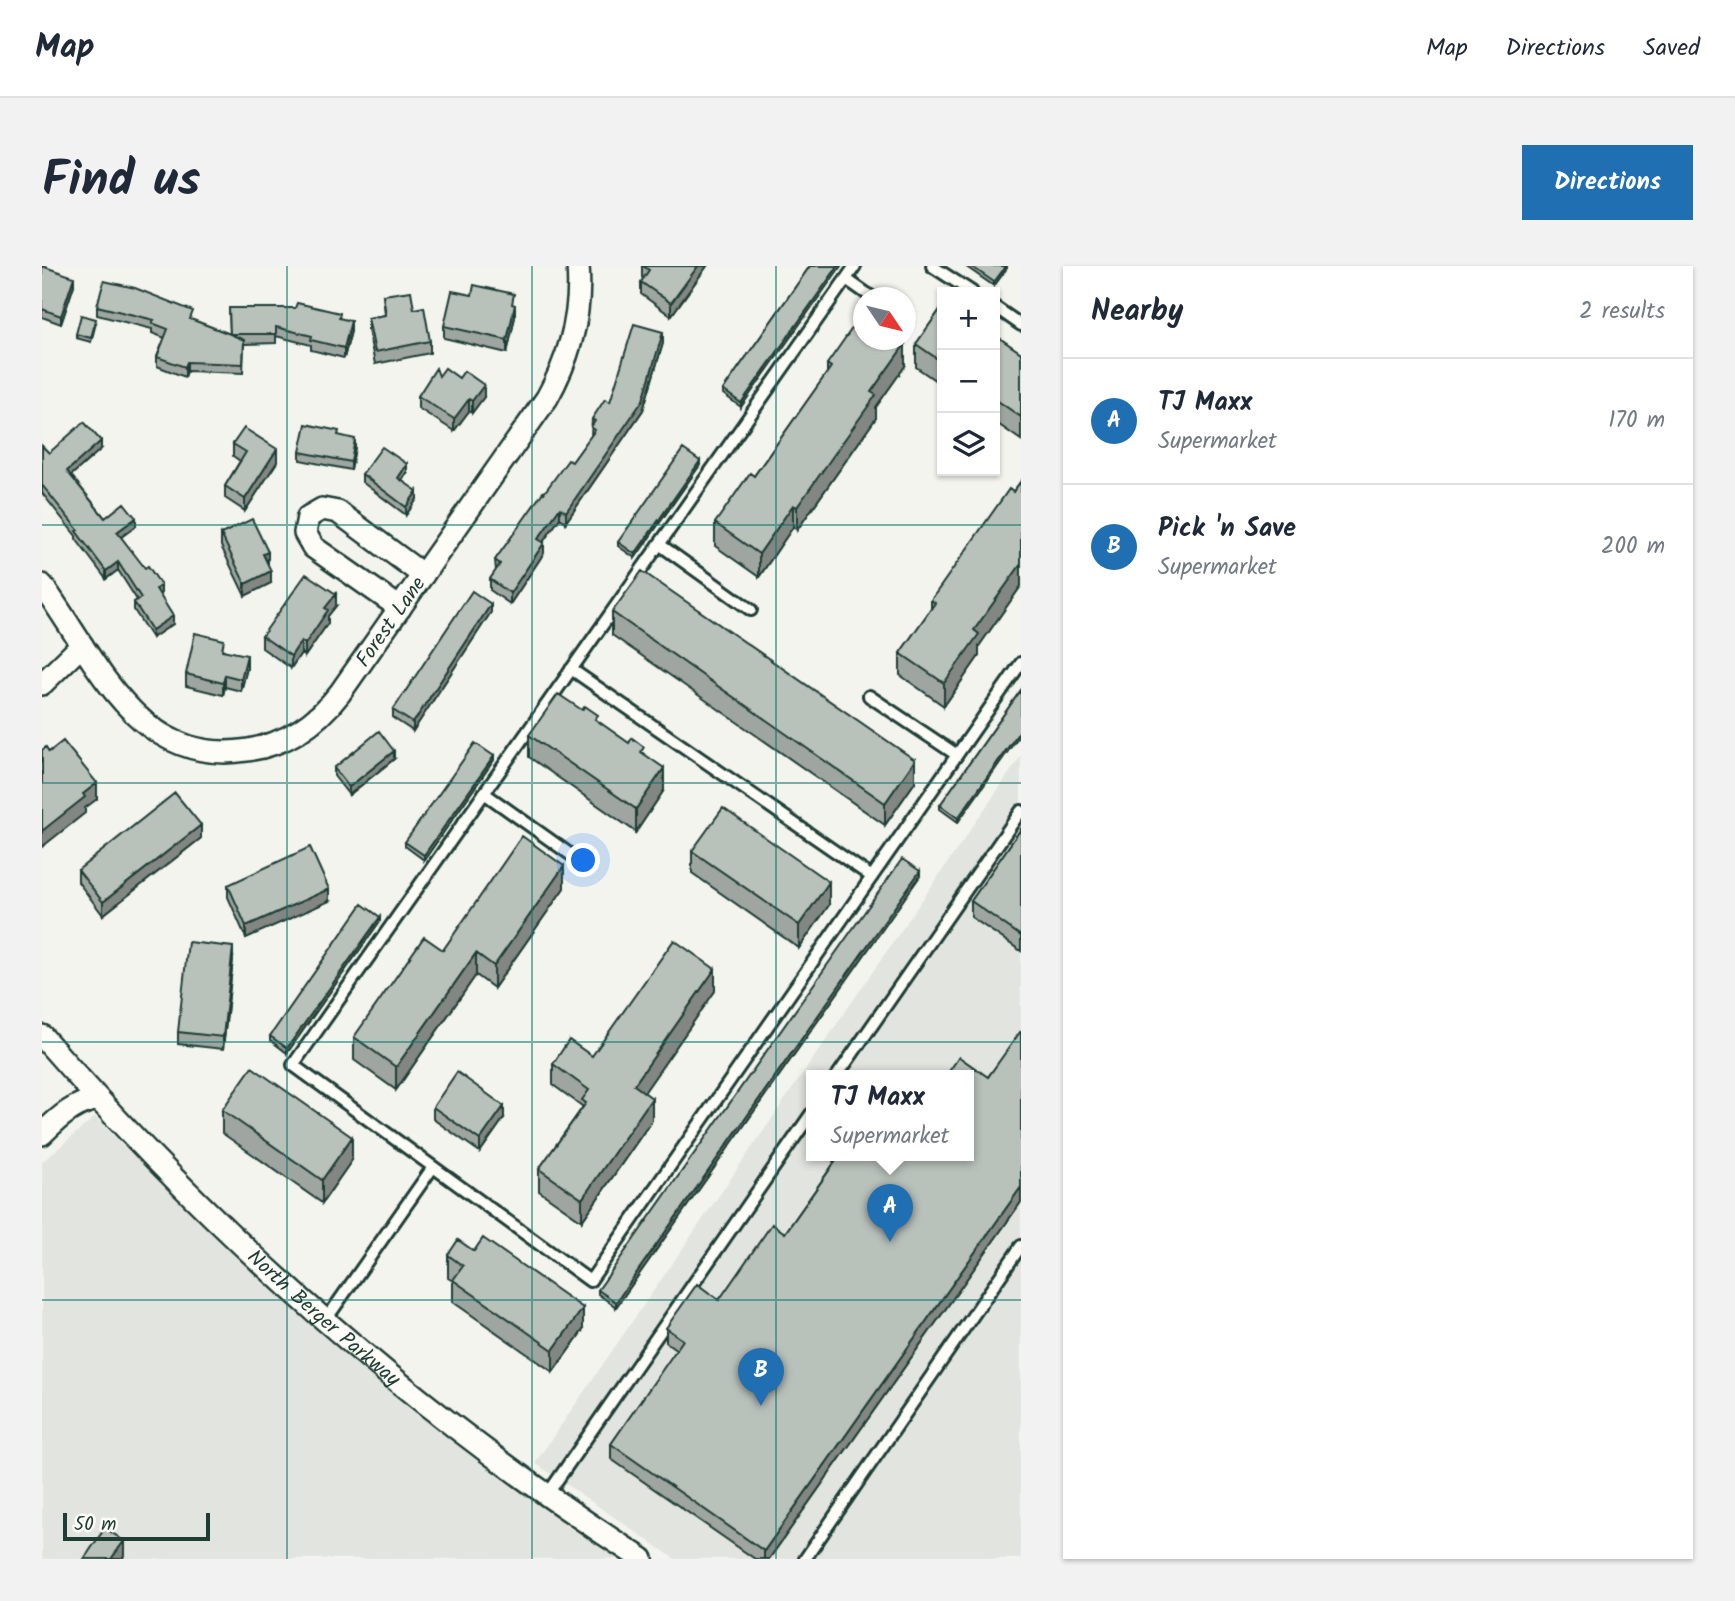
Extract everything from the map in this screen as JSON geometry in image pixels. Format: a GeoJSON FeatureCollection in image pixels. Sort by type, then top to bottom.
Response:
{"type":"FeatureCollection","features":[{"type":"Feature","properties":{"kind":"street","name":"Forest Lane"},"geometry":{"type":"LineString","coordinates":[[42,585],[123,704],[156,732],[196,748],[244,750],[281,740],[318,718],[340,693],[424,575],[555,385],[575,327],[579,297],[578,266]]}},
{"type":"Feature","properties":{"kind":"street"},"geometry":{"type":"LineString","coordinates":[[400,608],[313,547],[307,541],[305,533],[308,517],[322,509],[338,512],[424,575]]}},
{"type":"Feature","properties":{"kind":"street"},"geometry":{"type":"LineString","coordinates":[[42,684],[82,645]]}},
{"type":"Feature","properties":{"kind":"street","name":"North Berger Parkway"},"geometry":{"type":"LineString","coordinates":[[42,1036],[98,1100],[195,1200],[325,1321],[445,1420],[600,1533],[642,1559]]}},
{"type":"Feature","properties":{"kind":"street"},"geometry":{"type":"LineString","coordinates":[[42,1134],[76,1107],[89,1100],[98,1100]]}},
{"type":"Feature","properties":{"kind":"lane"},"geometry":{"type":"LineString","coordinates":[[855,266],[293,1065],[590,1281],[1021,663]]}},
{"type":"Feature","properties":{"kind":"lane"},"geometry":{"type":"LineString","coordinates":[[932,266],[964,287]]}},
{"type":"Feature","properties":{"kind":"lane"},"geometry":{"type":"LineString","coordinates":[[846,279],[857,287]]}},
{"type":"Feature","properties":{"kind":"lane"},"geometry":{"type":"LineString","coordinates":[[1000,310],[1021,325]]}},
{"type":"Feature","properties":{"kind":"lane"},"geometry":{"type":"LineString","coordinates":[[659,544],[751,610]]}},
{"type":"Feature","properties":{"kind":"lane"},"geometry":{"type":"LineString","coordinates":[[571,669],[872,877]]}},
{"type":"Feature","properties":{"kind":"lane"},"geometry":{"type":"LineString","coordinates":[[869,696],[957,755]]}},
{"type":"Feature","properties":{"kind":"lane"},"geometry":{"type":"LineString","coordinates":[[484,793],[581,862]]}},
{"type":"Feature","properties":{"kind":"lane"},"geometry":{"type":"LineString","coordinates":[[841,1070],[1021,811]]}},
{"type":"Feature","properties":{"kind":"lane"},"geometry":{"type":"LineString","coordinates":[[548,1495],[806,1121]]}},
{"type":"Feature","properties":{"kind":"lane"},"geometry":{"type":"LineString","coordinates":[[325,1321],[433,1167]]}},
{"type":"Feature","properties":{"kind":"lane"},"geometry":{"type":"LineString","coordinates":[[805,1559],[1021,1246]]}},
{"type":"Feature","properties":{"kind":"shaded area"},"geometry":{"type":"Polygon","coordinates":[[[1021,756],[1021,1559],[675,1559],[535,1463],[1021,756]]]}},
{"type":"Feature","properties":{"kind":"shaded area"},"geometry":{"type":"Polygon","coordinates":[[[95,1117],[226,1248],[417,1414],[618,1559],[42,1559],[42,1162],[95,1117]]]}},
{"type":"Feature","properties":{"kind":"building"},"geometry":{"type":"Polygon","coordinates":[[[42,266],[74,277],[61,316],[42,309],[42,266]]]}},
{"type":"Feature","properties":{"kind":"building"},"geometry":{"type":"Polygon","coordinates":[[[643,266],[698,266],[671,303],[641,282],[649,270],[643,266]]]}},
{"type":"Feature","properties":{"kind":"building"},"geometry":{"type":"Polygon","coordinates":[[[810,266],[838,266],[741,403],[723,390],[810,266]]]}},
{"type":"Feature","properties":{"kind":"building"},"geometry":{"type":"Polygon","coordinates":[[[971,266],[1006,266],[994,282],[971,266]]]}},
{"type":"Feature","properties":{"kind":"building"},"geometry":{"type":"Polygon","coordinates":[[[104,281],[135,288],[193,311],[190,319],[244,340],[243,364],[187,362],[185,367],[157,357],[168,329],[152,323],[154,320],[97,306],[104,281]]]}},
{"type":"Feature","properties":{"kind":"building"},"geometry":{"type":"Polygon","coordinates":[[[474,285],[514,294],[512,304],[515,305],[507,340],[444,326],[452,291],[472,295],[474,285]]]}},
{"type":"Feature","properties":{"kind":"building"},"geometry":{"type":"Polygon","coordinates":[[[411,291],[414,309],[424,307],[430,341],[375,352],[368,318],[386,315],[383,295],[411,291]]]}},
{"type":"Feature","properties":{"kind":"building"},"geometry":{"type":"Polygon","coordinates":[[[297,303],[340,313],[339,318],[351,321],[344,348],[276,327],[276,334],[230,334],[229,308],[295,308],[297,303]]]}},
{"type":"Feature","properties":{"kind":"building"},"geometry":{"type":"Polygon","coordinates":[[[937,314],[937,359],[916,344],[937,314]]]}},
{"type":"Feature","properties":{"kind":"building"},"geometry":{"type":"Polygon","coordinates":[[[81,315],[96,319],[91,338],[76,334],[81,315]]]}},
{"type":"Feature","properties":{"kind":"building"},"geometry":{"type":"Polygon","coordinates":[[[634,324],[663,332],[643,400],[566,512],[560,508],[538,539],[544,543],[510,593],[490,579],[500,564],[495,560],[543,492],[568,460],[572,462],[595,430],[591,427],[595,421],[592,419],[605,399],[610,402],[634,324]]]}},
{"type":"Feature","properties":{"kind":"building"},"geometry":{"type":"Polygon","coordinates":[[[853,327],[853,350],[901,350],[871,392],[876,395],[797,507],[793,505],[759,554],[715,523],[750,473],[754,476],[831,367],[827,364],[853,327]]]}},
{"type":"Feature","properties":{"kind":"building"},"geometry":{"type":"Polygon","coordinates":[[[1000,338],[1021,353],[1021,417],[1000,402],[1000,338]]]}},
{"type":"Feature","properties":{"kind":"building"},"geometry":{"type":"Polygon","coordinates":[[[436,368],[439,376],[445,368],[459,378],[464,371],[484,385],[454,419],[418,396],[436,368]]]}},
{"type":"Feature","properties":{"kind":"building"},"geometry":{"type":"Polygon","coordinates":[[[84,422],[101,441],[67,471],[105,518],[124,503],[136,518],[117,532],[145,568],[148,566],[161,585],[156,589],[173,616],[152,630],[134,602],[141,598],[118,562],[106,571],[42,485],[42,446],[49,453],[84,422]]]}},
{"type":"Feature","properties":{"kind":"building"},"geometry":{"type":"Polygon","coordinates":[[[306,424],[339,431],[338,435],[355,439],[351,462],[300,452],[306,424]]]}},
{"type":"Feature","properties":{"kind":"building"},"geometry":{"type":"Polygon","coordinates":[[[244,428],[277,449],[245,499],[225,486],[246,452],[233,444],[244,428]]]}},
{"type":"Feature","properties":{"kind":"building"},"geometry":{"type":"Polygon","coordinates":[[[382,447],[407,464],[398,478],[417,491],[406,507],[362,474],[382,447]]]}},
{"type":"Feature","properties":{"kind":"building"},"geometry":{"type":"Polygon","coordinates":[[[683,449],[700,461],[635,554],[618,542],[683,449]]]}},
{"type":"Feature","properties":{"kind":"building"},"geometry":{"type":"Polygon","coordinates":[[[1021,481],[1021,564],[974,630],[979,634],[944,683],[900,653],[935,603],[931,600],[1009,489],[1013,492],[1021,481]]]}},
{"type":"Feature","properties":{"kind":"building"},"geometry":{"type":"Polygon","coordinates":[[[252,519],[268,552],[263,554],[271,571],[245,584],[221,534],[252,519]]]}},
{"type":"Feature","properties":{"kind":"building"},"geometry":{"type":"Polygon","coordinates":[[[642,571],[915,760],[885,803],[612,612],[642,571]]]}},
{"type":"Feature","properties":{"kind":"building"},"geometry":{"type":"Polygon","coordinates":[[[306,574],[336,594],[305,644],[301,641],[291,656],[262,636],[306,574]]]}},
{"type":"Feature","properties":{"kind":"building"},"geometry":{"type":"Polygon","coordinates":[[[472,591],[491,604],[413,723],[393,710],[472,591]]]}},
{"type":"Feature","properties":{"kind":"building"},"geometry":{"type":"Polygon","coordinates":[[[195,633],[224,640],[222,650],[247,655],[241,679],[225,675],[223,683],[186,674],[195,633]]]}},
{"type":"Feature","properties":{"kind":"building"},"geometry":{"type":"Polygon","coordinates":[[[1021,690],[1021,729],[958,818],[940,805],[1021,690]]]}},
{"type":"Feature","properties":{"kind":"building"},"geometry":{"type":"Polygon","coordinates":[[[558,694],[582,710],[585,706],[598,715],[595,719],[629,743],[632,738],[644,747],[641,752],[664,768],[636,809],[529,735],[558,694]]]}},
{"type":"Feature","properties":{"kind":"building"},"geometry":{"type":"Polygon","coordinates":[[[379,731],[394,751],[349,787],[334,768],[379,731]]]}},
{"type":"Feature","properties":{"kind":"building"},"geometry":{"type":"Polygon","coordinates":[[[63,741],[97,783],[83,794],[85,797],[42,831],[42,750],[46,747],[49,752],[63,741]]]}},
{"type":"Feature","properties":{"kind":"building"},"geometry":{"type":"Polygon","coordinates":[[[475,743],[494,756],[424,855],[405,842],[475,743]]]}},
{"type":"Feature","properties":{"kind":"building"},"geometry":{"type":"Polygon","coordinates":[[[175,793],[201,825],[103,902],[78,870],[175,793]]]}},
{"type":"Feature","properties":{"kind":"building"},"geometry":{"type":"Polygon","coordinates":[[[723,808],[829,882],[799,925],[692,851],[723,808]]]}},
{"type":"Feature","properties":{"kind":"building"},"geometry":{"type":"Polygon","coordinates":[[[1021,829],[1021,936],[971,901],[1021,829]]]}},
{"type":"Feature","properties":{"kind":"building"},"geometry":{"type":"Polygon","coordinates":[[[522,836],[564,866],[494,966],[476,953],[396,1067],[354,1037],[424,937],[443,950],[522,836]]]}},
{"type":"Feature","properties":{"kind":"building"},"geometry":{"type":"Polygon","coordinates":[[[310,847],[329,889],[246,926],[228,885],[310,847]]]}},
{"type":"Feature","properties":{"kind":"building"},"geometry":{"type":"Polygon","coordinates":[[[902,859],[920,871],[616,1302],[598,1290],[902,859]]]}},
{"type":"Feature","properties":{"kind":"building"},"geometry":{"type":"Polygon","coordinates":[[[362,904],[380,917],[287,1048],[270,1036],[362,904]]]}},
{"type":"Feature","properties":{"kind":"building"},"geometry":{"type":"Polygon","coordinates":[[[674,940],[715,969],[634,1085],[652,1098],[582,1199],[539,1169],[586,1103],[582,1100],[589,1090],[553,1064],[569,1040],[592,1056],[674,940]]]}},
{"type":"Feature","properties":{"kind":"building"},"geometry":{"type":"Polygon","coordinates":[[[188,942],[233,947],[223,1037],[178,1032],[188,942]]]}},
{"type":"Feature","properties":{"kind":"building"},"geometry":{"type":"Polygon","coordinates":[[[1020,1032],[1021,1187],[764,1551],[611,1444],[683,1340],[666,1328],[697,1284],[719,1300],[772,1224],[785,1233],[836,1161],[974,1161],[974,1070],[950,1070],[959,1057],[988,1077],[1020,1032]]]}},
{"type":"Feature","properties":{"kind":"building"},"geometry":{"type":"Polygon","coordinates":[[[252,1067],[352,1137],[322,1180],[222,1110],[252,1067]]]}},
{"type":"Feature","properties":{"kind":"building"},"geometry":{"type":"Polygon","coordinates":[[[457,1072],[504,1106],[480,1140],[433,1107],[457,1072]]]}},
{"type":"Feature","properties":{"kind":"building"},"geometry":{"type":"Polygon","coordinates":[[[483,1238],[583,1308],[553,1350],[453,1280],[463,1266],[448,1255],[458,1240],[474,1251],[483,1238]]]}},
{"type":"Feature","properties":{"kind":"building"},"geometry":{"type":"Polygon","coordinates":[[[105,1528],[124,1541],[111,1559],[84,1559],[105,1528]]]}},
{"type":"Feature","properties":{"kind":"place","name":"TJ Maxx"},"geometry":{"type":"Point","coordinates":[890,1242]}},
{"type":"Feature","properties":{"kind":"place","name":"Pick 'n Save"},"geometry":{"type":"Point","coordinates":[761,1406]}}]}
